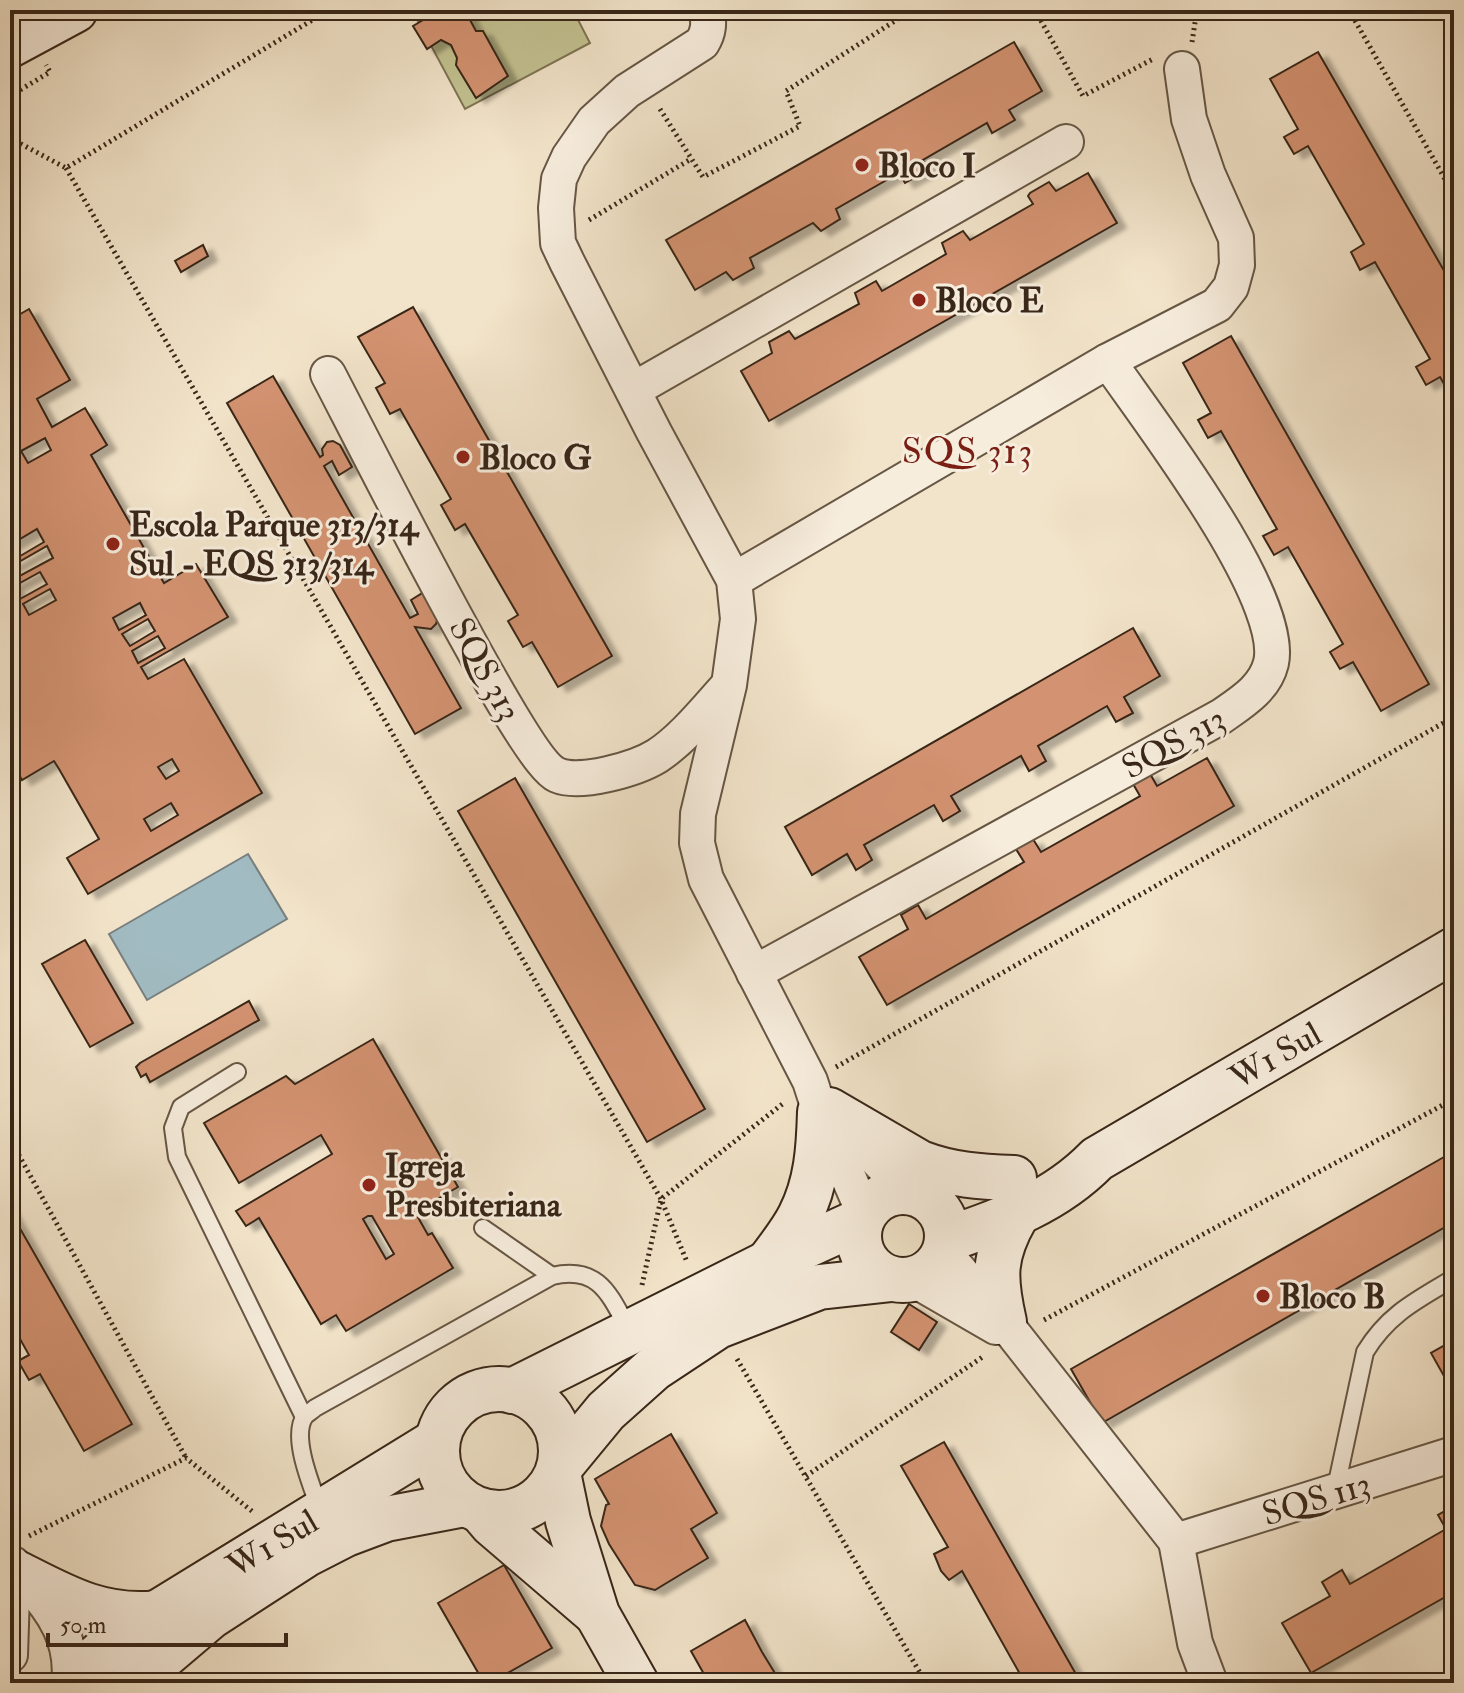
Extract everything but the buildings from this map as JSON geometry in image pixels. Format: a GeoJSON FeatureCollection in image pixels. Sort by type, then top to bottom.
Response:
{"type":"FeatureCollection","features":[{"type":"Feature","properties":{"kind":"street"},"geometry":{"type":"LineString","coordinates":[[10,45],[75,10]]}},
{"type":"Feature","properties":{"kind":"street"},"geometry":{"type":"LineString","coordinates":[[707,10],[709,23],[702,43],[627,91],[594,121],[569,157],[559,179],[556,208],[558,239],[633,390],[734,580],[738,619],[729,685],[698,814],[697,843],[706,879],[818,1099],[862,1217],[859,1245],[871,1267],[923,1241]]}},
{"type":"Feature","properties":{"kind":"street"},"geometry":{"type":"LineString","coordinates":[[734,580],[1108,361],[1217,305],[1231,287],[1237,265],[1236,238],[1208,175],[1189,119],[1175,56]]}},
{"type":"Feature","properties":{"kind":"street"},"geometry":{"type":"LineString","coordinates":[[633,390],[1066,142]]}},
{"type":"Feature","properties":{"kind":"street","name":"SQS 313"},"geometry":{"type":"LineString","coordinates":[[754,973],[1222,716],[1256,691],[1266,677],[1271,662],[1272,640],[1267,616],[1254,589],[1214,513],[1108,361]]}},
{"type":"Feature","properties":{"kind":"street","name":"SQS 313"},"geometry":{"type":"LineString","coordinates":[[328,374],[483,666],[544,765],[557,775],[582,778],[601,776],[656,757],[682,735],[729,685]]}},
{"type":"Feature","properties":{"kind":"street","name":"W1 Sul"},"geometry":{"type":"LineString","coordinates":[[512,1391],[631,1333],[819,1287],[923,1241],[1015,1197],[1068,1162],[1097,1159],[1454,950]]}},
{"type":"Feature","properties":{"kind":"street"},"geometry":{"type":"LineString","coordinates":[[818,1099],[920,1163],[972,1176],[1015,1197],[998,1252],[996,1271],[1009,1330]]}},
{"type":"Feature","properties":{"kind":"street"},"geometry":{"type":"LineString","coordinates":[[818,1099],[923,1241],[1009,1330],[1176,1541],[1195,1643],[1210,1683]]}},
{"type":"Feature","properties":{"kind":"street"},"geometry":{"type":"LineString","coordinates":[[768,1263],[800,1217],[816,1172],[819,1151],[818,1099]]}},
{"type":"Feature","properties":{"kind":"street","name":"W1 Sul"},"geometry":{"type":"LineString","coordinates":[[559,1470],[606,1411],[710,1312],[768,1263],[862,1217],[882,1196],[923,1241]]}},
{"type":"Feature","properties":{"kind":"street"},"geometry":{"type":"LineString","coordinates":[[597,1614],[447,1487],[438,1465],[437,1441],[446,1418],[464,1400],[487,1391],[512,1391],[535,1401],[553,1419],[561,1443],[559,1470],[568,1521],[597,1614],[636,1683]]}},
{"type":"Feature","properties":{"kind":"street","name":"W1 Sul"},"geometry":{"type":"LineString","coordinates":[[77,1683],[88,1665],[106,1646],[437,1441]]}},
{"type":"Feature","properties":{"kind":"street","name":"SQS 113"},"geometry":{"type":"LineString","coordinates":[[1176,1541],[1454,1454]]}},
{"type":"Feature","properties":{"kind":"street"},"geometry":{"type":"LineString","coordinates":[[473,1508],[512,1512],[540,1498],[559,1470]]}},
{"type":"Feature","properties":{"kind":"street","name":"W1 Sul"},"geometry":{"type":"LineString","coordinates":[[132,1683],[211,1616],[305,1555],[346,1534],[386,1519],[473,1508]]}},
{"type":"Feature","properties":{"kind":"street"},"geometry":{"type":"LineString","coordinates":[[16,1558],[70,1601],[136,1615],[157,1613]]}},
{"type":"Feature","properties":{"kind":"street"},"geometry":{"type":"LineString","coordinates":[[10,1655],[16,1558]]}},
{"type":"Feature","properties":{"kind":"street"},"geometry":{"type":"LineString","coordinates":[[16,1558],[58,1619],[67,1647],[69,1683]]}},
{"type":"Feature","properties":{"kind":"street"},"geometry":{"type":"LineString","coordinates":[[1194,1683],[1195,1643]]}},
{"type":"Feature","properties":{"kind":"lane"},"geometry":{"type":"LineString","coordinates":[[237,1072],[181,1107],[173,1128],[177,1157],[304,1417]]}},
{"type":"Feature","properties":{"kind":"lane"},"geometry":{"type":"LineString","coordinates":[[483,1228],[552,1276]]}},
{"type":"Feature","properties":{"kind":"lane"},"geometry":{"type":"LineString","coordinates":[[321,1513],[305,1466],[299,1433],[304,1417],[315,1408],[552,1276],[570,1272],[590,1276],[606,1290],[631,1333]]}},
{"type":"Feature","properties":{"kind":"lane"},"geometry":{"type":"LineString","coordinates":[[1335,1493],[1365,1352],[1377,1333],[1396,1313],[1454,1278]]}},
{"type":"Feature","properties":{"kind":"path"},"geometry":{"type":"LineString","coordinates":[[66,168],[329,10]]}},
{"type":"Feature","properties":{"kind":"path"},"geometry":{"type":"LineString","coordinates":[[643,81],[703,177],[800,126],[786,91],[912,10]]}},
{"type":"Feature","properties":{"kind":"path"},"geometry":{"type":"LineString","coordinates":[[1035,10],[1083,96],[1175,56],[1193,38],[1197,10]]}},
{"type":"Feature","properties":{"kind":"path"},"geometry":{"type":"LineString","coordinates":[[1349,10],[1454,195]]}},
{"type":"Feature","properties":{"kind":"path"},"geometry":{"type":"LineString","coordinates":[[10,138],[66,168],[661,1199],[710,1312],[926,1683]]}},
{"type":"Feature","properties":{"kind":"path"},"geometry":{"type":"LineString","coordinates":[[558,239],[691,159]]}},
{"type":"Feature","properties":{"kind":"path"},"geometry":{"type":"LineString","coordinates":[[631,1333],[661,1199],[818,1099],[1454,717]]}},
{"type":"Feature","properties":{"kind":"path"},"geometry":{"type":"LineString","coordinates":[[806,1476],[1009,1330],[1454,1099]]}},
{"type":"Feature","properties":{"kind":"path"},"geometry":{"type":"LineString","coordinates":[[10,1139],[186,1458],[282,1535]]}},
{"type":"Feature","properties":{"kind":"path"},"geometry":{"type":"LineString","coordinates":[[16,1558],[186,1458]]}},
{"type":"Feature","properties":{"kind":"shaded area"},"geometry":{"type":"Polygon","coordinates":[[[412,10],[573,10],[590,43],[465,109],[412,10]]]}},
{"type":"Feature","properties":{"kind":"water"},"geometry":{"type":"Polygon","coordinates":[[[248,854],[287,919],[147,1000],[109,934],[248,854]]]}},
{"type":"Feature","properties":{"kind":"place","name":"Bloco I"},"geometry":{"type":"Point","coordinates":[862,165]}},
{"type":"Feature","properties":{"kind":"place","name":"Bloco E"},"geometry":{"type":"Point","coordinates":[919,300]}},
{"type":"Feature","properties":{"kind":"place","name":"Bloco G"},"geometry":{"type":"Point","coordinates":[463,457]}},
{"type":"Feature","properties":{"kind":"place","name":"Escola Parque 313/314 Sul - EQS 313/314"},"geometry":{"type":"Point","coordinates":[113,544]}},
{"type":"Feature","properties":{"kind":"place","name":"Igreja Presbiteriana"},"geometry":{"type":"Point","coordinates":[369,1185]}},
{"type":"Feature","properties":{"kind":"place","name":"Bloco B"},"geometry":{"type":"Point","coordinates":[1263,1296]}},
{"type":"Feature","properties":{"kind":"district","name":"SQS 313"},"geometry":{"type":"Point","coordinates":[968,450]}}]}
